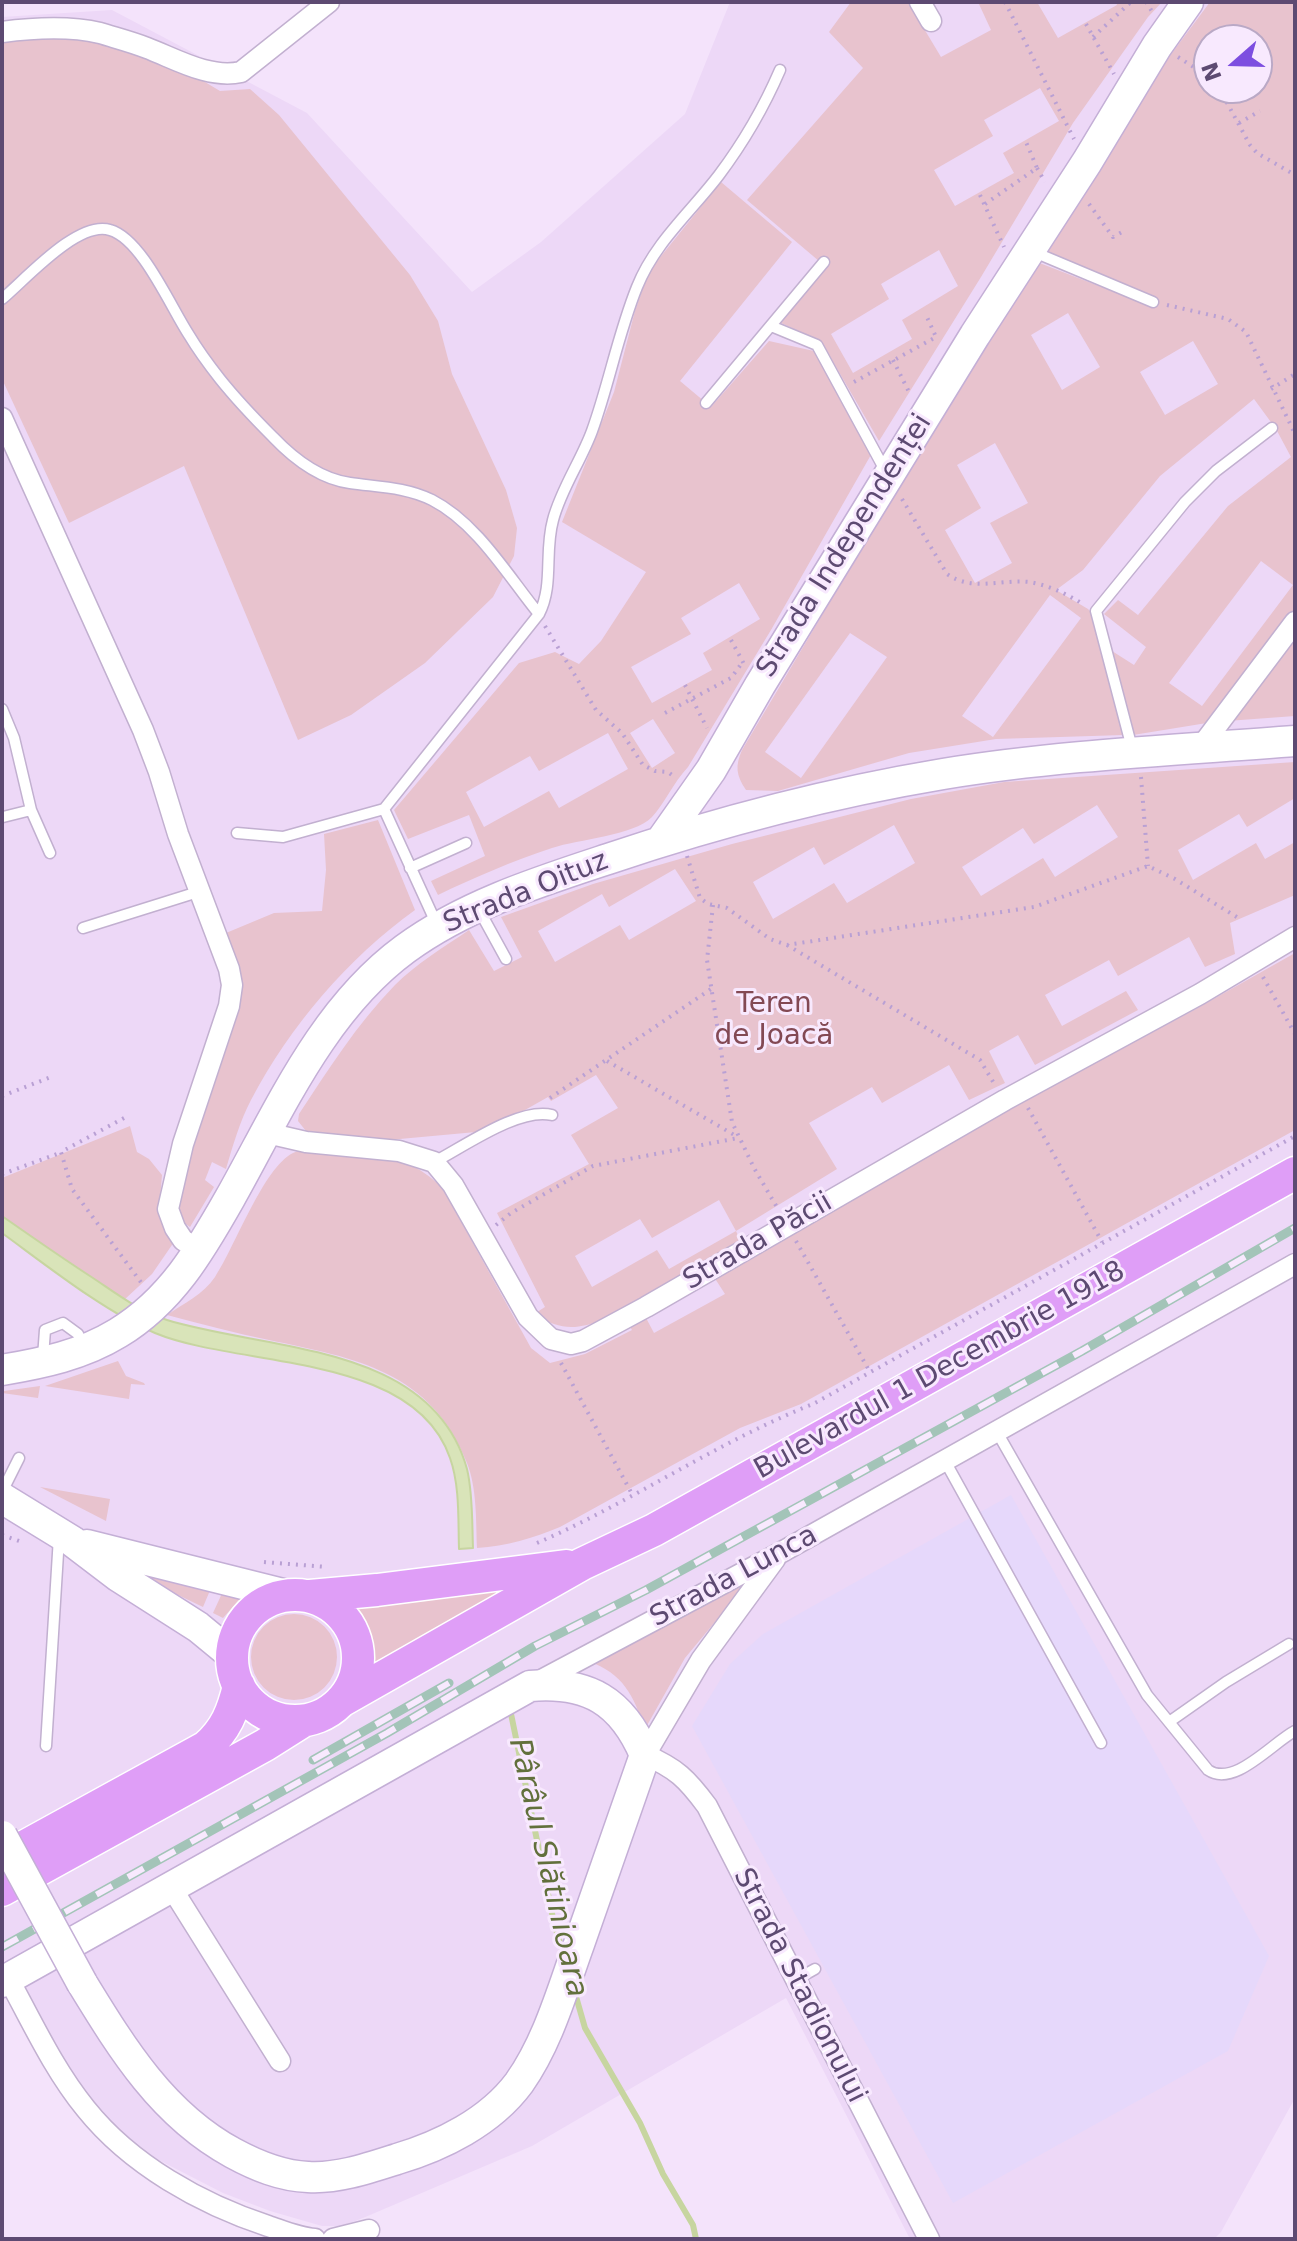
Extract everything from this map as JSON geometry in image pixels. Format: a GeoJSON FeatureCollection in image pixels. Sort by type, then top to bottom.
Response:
{"type":"FeatureCollection","features":[{"type":"Feature","properties":{"kind":"main road","name":"Bulevardul 1 Decembrie 1918"},"geometry":{"type":"LineString","coordinates":[[341,1701],[582,1564],[654,1530],[1295,1173]]}},
{"type":"Feature","properties":{"kind":"main road","name":"Bulevardul 1 Decembrie 1918"},"geometry":{"type":"LineString","coordinates":[[298,1595],[377,1590],[582,1564]]}},
{"type":"Feature","properties":{"kind":"main road"},"geometry":{"type":"LineString","coordinates":[[298,1595],[330,1605],[346,1620],[356,1639],[358,1661],[353,1683],[341,1701],[317,1717],[287,1721],[259,1709],[239,1686],[232,1655],[237,1633],[249,1614],[266,1601],[298,1595]]}},
{"type":"Feature","properties":{"kind":"main road"},"geometry":{"type":"LineString","coordinates":[[2,1859],[206,1747],[230,1718],[239,1686]]}},
{"type":"Feature","properties":{"kind":"main road"},"geometry":{"type":"LineString","coordinates":[[2,1890],[303,1721]]}},
{"type":"Feature","properties":{"kind":"street"},"geometry":{"type":"LineString","coordinates":[[2,32],[53,29],[96,32],[144,46],[202,69],[229,75],[241,72],[329,2]]}},
{"type":"Feature","properties":{"kind":"street"},"geometry":{"type":"LineString","coordinates":[[920,2],[931,21]]}},
{"type":"Feature","properties":{"kind":"street","name":"Strada Independenței"},"geometry":{"type":"LineString","coordinates":[[671,838],[760,685],[888,478],[1017,248],[1087,162],[1157,46],[1188,2]]}},
{"type":"Feature","properties":{"kind":"street"},"geometry":{"type":"LineString","coordinates":[[2,418],[143,730],[178,834],[225,953],[232,985],[229,1006],[183,1144],[168,1209],[183,1240],[200,1251]]}},
{"type":"Feature","properties":{"kind":"street"},"geometry":{"type":"LineString","coordinates":[[1200,748],[1295,622]]}},
{"type":"Feature","properties":{"kind":"street","name":"Strada Oituz"},"geometry":{"type":"LineString","coordinates":[[2,1370],[43,1363],[85,1350],[179,1280],[200,1251],[294,1080],[341,1013],[402,951],[438,926],[477,907],[671,838],[735,819],[861,790],[995,766],[1137,762],[1200,748],[1295,741]]}},
{"type":"Feature","properties":{"kind":"street"},"geometry":{"type":"LineString","coordinates":[[711,770],[716,798],[735,819]]}},
{"type":"Feature","properties":{"kind":"street","name":"Strada Păcii"},"geometry":{"type":"LineString","coordinates":[[562,1343],[583,1341],[1012,1096],[1255,963],[1295,937]]}},
{"type":"Feature","properties":{"kind":"street"},"geometry":{"type":"LineString","coordinates":[[267,1133],[306,1142],[399,1151],[434,1162],[453,1185],[528,1317],[543,1333],[562,1343]]}},
{"type":"Feature","properties":{"kind":"street","name":"Strada Lunca"},"geometry":{"type":"LineString","coordinates":[[5,1980],[530,1686],[780,1553],[1295,1264]]}},
{"type":"Feature","properties":{"kind":"street"},"geometry":{"type":"LineString","coordinates":[[2,1495],[198,1627],[232,1655]]}},
{"type":"Feature","properties":{"kind":"street"},"geometry":{"type":"LineString","coordinates":[[66,1537],[298,1595]]}},
{"type":"Feature","properties":{"kind":"street"},"geometry":{"type":"LineString","coordinates":[[2,1836],[82,1983],[138,2070],[166,2104],[192,2127],[251,2163],[280,2174],[310,2178],[339,2174],[409,2156],[468,2128],[496,2108],[518,2084],[535,2057],[557,2006],[645,1755],[701,1660],[780,1553]]}},
{"type":"Feature","properties":{"kind":"street"},"geometry":{"type":"LineString","coordinates":[[530,1686],[569,1685],[603,1699],[626,1719],[645,1755]]}},
{"type":"Feature","properties":{"kind":"street","name":"Strada Stadionului"},"geometry":{"type":"LineString","coordinates":[[645,1755],[669,1765],[687,1779],[707,1806],[929,2239]]}},
{"type":"Feature","properties":{"kind":"street"},"geometry":{"type":"LineString","coordinates":[[171,1887],[280,2061]]}},
{"type":"Feature","properties":{"kind":"street"},"geometry":{"type":"LineString","coordinates":[[5,1980],[84,2107],[120,2144],[169,2179],[227,2212],[315,2239]]}},
{"type":"Feature","properties":{"kind":"street"},"geometry":{"type":"LineString","coordinates":[[333,2239],[369,2230]]}},
{"type":"Feature","properties":{"kind":"lane"},"geometry":{"type":"LineString","coordinates":[[237,833],[283,837],[384,809],[539,614],[546,602],[548,538],[556,510],[591,434],[621,330],[637,287],[650,258],[720,173],[757,116],[780,70]]}},
{"type":"Feature","properties":{"kind":"lane"},"geometry":{"type":"LineString","coordinates":[[2,299],[84,231],[101,228],[124,237],[140,255],[189,335],[222,381],[274,439],[300,462],[326,476],[346,483],[406,490],[432,500],[456,516],[478,539],[539,614]]}},
{"type":"Feature","properties":{"kind":"lane"},"geometry":{"type":"LineString","coordinates":[[1017,248],[1153,302]]}},
{"type":"Feature","properties":{"kind":"lane"},"geometry":{"type":"LineString","coordinates":[[706,403],[824,262]]}},
{"type":"Feature","properties":{"kind":"lane"},"geometry":{"type":"LineString","coordinates":[[771,326],[817,345],[888,478]]}},
{"type":"Feature","properties":{"kind":"lane"},"geometry":{"type":"LineString","coordinates":[[1137,762],[1096,611],[1185,502],[1216,471],[1272,428]]}},
{"type":"Feature","properties":{"kind":"lane"},"geometry":{"type":"LineString","coordinates":[[2,709],[14,738],[31,810],[50,853]]}},
{"type":"Feature","properties":{"kind":"lane"},"geometry":{"type":"LineString","coordinates":[[384,809],[438,926]]}},
{"type":"Feature","properties":{"kind":"lane"},"geometry":{"type":"LineString","coordinates":[[2,816],[31,810]]}},
{"type":"Feature","properties":{"kind":"lane"},"geometry":{"type":"LineString","coordinates":[[410,868],[466,843]]}},
{"type":"Feature","properties":{"kind":"lane"},"geometry":{"type":"LineString","coordinates":[[83,928],[201,891]]}},
{"type":"Feature","properties":{"kind":"lane"},"geometry":{"type":"LineString","coordinates":[[477,907],[506,959]]}},
{"type":"Feature","properties":{"kind":"lane"},"geometry":{"type":"LineString","coordinates":[[434,1162],[518,1118],[540,1112],[552,1115]]}},
{"type":"Feature","properties":{"kind":"lane"},"geometry":{"type":"LineString","coordinates":[[997,1432],[1142,1686],[1208,1770],[1224,1777],[1257,1760],[1279,1739],[1295,1731]]}},
{"type":"Feature","properties":{"kind":"lane"},"geometry":{"type":"LineString","coordinates":[[2,1495],[19,1458]]}},
{"type":"Feature","properties":{"kind":"lane"},"geometry":{"type":"LineString","coordinates":[[945,1461],[1101,1743]]}},
{"type":"Feature","properties":{"kind":"lane"},"geometry":{"type":"LineString","coordinates":[[46,1746],[66,1537]]}},
{"type":"Feature","properties":{"kind":"lane"},"geometry":{"type":"LineString","coordinates":[[1169,1722],[1226,1682],[1289,1644]]}},
{"type":"Feature","properties":{"kind":"lane"},"geometry":{"type":"LineString","coordinates":[[797,1979],[815,1969]]}},
{"type":"Feature","properties":{"kind":"path"},"geometry":{"type":"LineString","coordinates":[[1005,2],[1087,162]]}},
{"type":"Feature","properties":{"kind":"path"},"geometry":{"type":"LineString","coordinates":[[1093,37],[1131,2]]}},
{"type":"Feature","properties":{"kind":"path"},"geometry":{"type":"LineString","coordinates":[[1146,2],[1155,15]]}},
{"type":"Feature","properties":{"kind":"path"},"geometry":{"type":"LineString","coordinates":[[1086,24],[1114,74]]}},
{"type":"Feature","properties":{"kind":"path"},"geometry":{"type":"LineString","coordinates":[[1157,46],[1193,65]]}},
{"type":"Feature","properties":{"kind":"path"},"geometry":{"type":"LineString","coordinates":[[1228,104],[1257,153],[1295,175]]}},
{"type":"Feature","properties":{"kind":"path"},"geometry":{"type":"LineString","coordinates":[[1239,123],[1260,111]]}},
{"type":"Feature","properties":{"kind":"path"},"geometry":{"type":"LineString","coordinates":[[1026,142],[1045,182]]}},
{"type":"Feature","properties":{"kind":"path"},"geometry":{"type":"LineString","coordinates":[[985,204],[1037,168]]}},
{"type":"Feature","properties":{"kind":"path"},"geometry":{"type":"LineString","coordinates":[[980,195],[1017,248]]}},
{"type":"Feature","properties":{"kind":"path"},"geometry":{"type":"LineString","coordinates":[[1087,202],[1113,237],[1124,231]]}},
{"type":"Feature","properties":{"kind":"path"},"geometry":{"type":"LineString","coordinates":[[1153,302],[1228,319],[1246,332],[1295,434]]}},
{"type":"Feature","properties":{"kind":"path"},"geometry":{"type":"LineString","coordinates":[[854,382],[936,337],[926,315]]}},
{"type":"Feature","properties":{"kind":"path"},"geometry":{"type":"LineString","coordinates":[[893,360],[911,396]]}},
{"type":"Feature","properties":{"kind":"path"},"geometry":{"type":"LineString","coordinates":[[1271,389],[1295,374]]}},
{"type":"Feature","properties":{"kind":"path"},"geometry":{"type":"LineString","coordinates":[[888,478],[947,574],[957,581],[974,585],[1030,582],[1072,597],[1096,611]]}},
{"type":"Feature","properties":{"kind":"path"},"geometry":{"type":"LineString","coordinates":[[539,614],[596,710],[622,733],[643,765],[655,771],[668,772],[693,798]]}},
{"type":"Feature","properties":{"kind":"path"},"geometry":{"type":"LineString","coordinates":[[731,640],[743,662]]}},
{"type":"Feature","properties":{"kind":"path"},"geometry":{"type":"LineString","coordinates":[[665,713],[731,678],[751,650]]}},
{"type":"Feature","properties":{"kind":"path"},"geometry":{"type":"LineString","coordinates":[[685,685],[703,720]]}},
{"type":"Feature","properties":{"kind":"path"},"geometry":{"type":"LineString","coordinates":[[1137,762],[1148,866]]}},
{"type":"Feature","properties":{"kind":"path"},"geometry":{"type":"LineString","coordinates":[[671,838],[700,898],[727,908],[770,939],[787,945],[980,1060],[1012,1096],[1102,1242]]}},
{"type":"Feature","properties":{"kind":"path"},"geometry":{"type":"LineString","coordinates":[[787,945],[1034,907],[1148,866],[1240,919]]}},
{"type":"Feature","properties":{"kind":"path"},"geometry":{"type":"LineString","coordinates":[[713,905],[707,960],[732,1122],[738,1138],[870,1372]]}},
{"type":"Feature","properties":{"kind":"path"},"geometry":{"type":"LineString","coordinates":[[1255,963],[1295,1034]]}},
{"type":"Feature","properties":{"kind":"path"},"geometry":{"type":"LineString","coordinates":[[550,1098],[711,989]]}},
{"type":"Feature","properties":{"kind":"path"},"geometry":{"type":"LineString","coordinates":[[607,1061],[738,1138]]}},
{"type":"Feature","properties":{"kind":"path"},"geometry":{"type":"LineString","coordinates":[[2,1096],[51,1077]]}},
{"type":"Feature","properties":{"kind":"path"},"geometry":{"type":"LineString","coordinates":[[2,1174],[61,1152],[124,1118]]}},
{"type":"Feature","properties":{"kind":"path"},"geometry":{"type":"LineString","coordinates":[[525,1547],[586,1520],[776,1418],[813,1404],[1295,1136]]}},
{"type":"Feature","properties":{"kind":"path"},"geometry":{"type":"LineString","coordinates":[[511,1213],[593,1166],[738,1138]]}},
{"type":"Feature","properties":{"kind":"path"},"geometry":{"type":"LineString","coordinates":[[61,1152],[72,1189],[143,1308]]}},
{"type":"Feature","properties":{"kind":"path"},"geometry":{"type":"LineString","coordinates":[[562,1343],[563,1369],[632,1494]]}},
{"type":"Feature","properties":{"kind":"path"},"geometry":{"type":"LineString","coordinates":[[260,1562],[335,1567]]}},
{"type":"Feature","properties":{"kind":"shaded area"},"geometry":{"type":"Polygon","coordinates":[[[730,2],[1295,2],[1295,2098],[1221,2232],[1214,2239],[910,2239],[786,1998],[532,2146],[342,2226],[322,2226],[223,2193],[145,2153],[113,2128],[90,2103],[10,1960],[2,1961],[2,17],[112,10],[307,113],[472,292],[541,242],[685,114],[730,2]]]}},
{"type":"Feature","properties":{"kind":"shaded area"},"geometry":{"type":"Polygon","coordinates":[[[2,1216],[120,1296],[157,1316],[342,1359],[383,1375],[420,1397],[448,1428],[467,1469],[473,1548],[459,1549],[457,1491],[450,1458],[430,1424],[401,1399],[363,1381],[320,1369],[190,1344],[155,1333],[96,1301],[2,1233],[2,1216]]]}},
{"type":"Feature","properties":{"kind":"shaded area"},"geometry":{"type":"Polygon","coordinates":[[[1011,1495],[1269,1956],[1228,2051],[953,2203],[692,1726],[730,1664],[763,1634],[1011,1495]]]}},
{"type":"Feature","properties":{"kind":"green space"},"geometry":{"type":"Polygon","coordinates":[[[851,2],[908,2],[941,57],[991,30],[978,2],[1037,2],[1058,38],[1117,5],[1116,2],[1162,2],[1073,123],[879,441],[821,341],[781,323],[826,267],[747,200],[863,68],[829,32],[851,2]],[[1040,88],[984,120],[993,136],[934,170],[955,206],[1014,173],[1003,153],[1059,121],[1040,88]],[[939,250],[881,284],[889,299],[831,334],[853,373],[912,339],[902,320],[958,286],[939,250]]]}},
{"type":"Feature","properties":{"kind":"green space"},"geometry":{"type":"Polygon","coordinates":[[[1210,2],[1295,2],[1295,611],[1213,722],[1133,735],[1112,651],[1134,665],[1146,647],[1104,614],[1118,600],[1138,615],[1228,506],[1291,457],[1276,429],[1254,399],[1160,476],[1083,570],[1056,590],[1095,616],[1124,735],[996,739],[909,753],[778,791],[746,790],[738,770],[742,750],[939,418],[1037,262],[1153,307],[1043,249],[1193,25],[1193,104],[1273,104],[1273,24],[1194,24],[1210,2]],[[1068,313],[1031,335],[1062,390],[1100,367],[1068,313]],[[1193,341],[1140,372],[1165,415],[1218,384],[1193,341]],[[995,443],[957,465],[981,508],[945,530],[975,583],[1012,563],[990,523],[1028,503],[995,443]],[[1261,561],[1169,683],[1202,706],[1293,585],[1261,561]],[[1050,595],[962,716],[993,737],[1081,618],[1050,595]],[[850,633],[765,752],[801,778],[887,657],[850,633]]]}},
{"type":"Feature","properties":{"kind":"green space"},"geometry":{"type":"Polygon","coordinates":[[[2,38],[77,38],[122,47],[185,70],[220,91],[250,89],[279,115],[410,275],[438,321],[452,374],[506,490],[517,528],[514,556],[493,597],[425,663],[351,715],[298,740],[184,466],[69,523],[2,379],[2,38]]]}},
{"type":"Feature","properties":{"kind":"green space"},"geometry":{"type":"Polygon","coordinates":[[[721,182],[792,242],[680,381],[711,407],[769,341],[814,351],[872,453],[771,630],[688,767],[652,817],[632,829],[537,853],[438,895],[431,881],[485,856],[469,815],[408,839],[394,810],[519,663],[555,652],[579,664],[601,641],[646,572],[562,522],[614,392],[649,271],[721,182]],[[739,583],[681,618],[691,634],[631,667],[652,703],[712,670],[703,653],[760,619],[739,583]],[[653,719],[630,733],[652,768],[675,753],[653,719]],[[608,733],[539,771],[530,756],[466,792],[484,827],[549,791],[559,808],[628,769],[608,733]]]}},
{"type":"Feature","properties":{"kind":"green space"},"geometry":{"type":"Polygon","coordinates":[[[1295,630],[1295,716],[1227,721],[1295,630]]]}},
{"type":"Feature","properties":{"kind":"green space","name":"Teren de Joacă"},"geometry":{"type":"Polygon","coordinates":[[[1295,762],[1295,798],[1247,827],[1239,814],[1178,850],[1193,880],[1256,843],[1265,859],[1295,842],[1295,895],[1230,923],[1235,954],[1205,967],[1189,937],[1118,976],[1109,960],[1045,995],[1062,1026],[1126,991],[1138,1010],[1035,1065],[1018,1035],[989,1051],[1005,1083],[969,1100],[949,1065],[882,1103],[872,1087],[809,1123],[837,1169],[736,1231],[740,1240],[606,1319],[569,1327],[553,1324],[534,1314],[545,1307],[497,1213],[589,1164],[571,1135],[618,1108],[596,1075],[551,1101],[548,1097],[502,1123],[476,1132],[378,1141],[310,1136],[298,1121],[299,1114],[356,1031],[395,985],[421,963],[469,930],[494,971],[522,957],[501,917],[593,884],[732,844],[911,799],[1004,782],[1295,762]],[[1097,805],[1034,844],[1023,828],[962,867],[981,896],[1043,858],[1055,877],[1118,837],[1097,805]],[[894,825],[824,865],[814,847],[753,882],[773,919],[834,883],[847,903],[915,863],[894,825]],[[675,869],[609,907],[602,894],[538,931],[555,962],[620,925],[629,940],[696,901],[675,869]],[[719,1200],[652,1238],[640,1219],[575,1256],[592,1287],[657,1250],[669,1269],[736,1231],[719,1200]]]}},
{"type":"Feature","properties":{"kind":"green space"},"geometry":{"type":"Polygon","coordinates":[[[378,820],[415,910],[344,972],[302,1020],[266,1073],[247,1108],[226,1169],[212,1162],[205,1180],[214,1187],[190,1227],[183,1222],[177,1200],[237,977],[226,933],[274,913],[322,911],[326,870],[324,834],[378,820]]]}},
{"type":"Feature","properties":{"kind":"green space"},"geometry":{"type":"Polygon","coordinates":[[[1295,953],[1295,1130],[801,1404],[740,1428],[560,1527],[530,1538],[477,1548],[474,1494],[467,1463],[452,1432],[433,1408],[411,1388],[387,1374],[331,1354],[167,1315],[199,1294],[215,1277],[260,1191],[282,1161],[300,1150],[317,1149],[395,1159],[416,1168],[443,1189],[531,1348],[550,1363],[585,1354],[632,1330],[628,1324],[645,1316],[654,1333],[725,1294],[714,1277],[982,1123],[1295,953]]]}},
{"type":"Feature","properties":{"kind":"green space"},"geometry":{"type":"Polygon","coordinates":[[[130,1126],[137,1152],[149,1159],[162,1175],[159,1212],[174,1242],[152,1274],[124,1300],[2,1216],[2,1178],[130,1126]]]}},
{"type":"Feature","properties":{"kind":"green space"},"geometry":{"type":"Polygon","coordinates":[[[118,1361],[126,1376],[145,1385],[131,1384],[129,1399],[45,1386],[118,1361]]]}},
{"type":"Feature","properties":{"kind":"green space"},"geometry":{"type":"Polygon","coordinates":[[[40,1386],[38,1398],[2,1393],[4,1391],[40,1386]]]}},
{"type":"Feature","properties":{"kind":"green space"},"geometry":{"type":"Polygon","coordinates":[[[40,1487],[110,1499],[106,1521],[40,1487]]]}},
{"type":"Feature","properties":{"kind":"green space"},"geometry":{"type":"Polygon","coordinates":[[[124,1569],[211,1588],[203,1607],[124,1569]]]}},
{"type":"Feature","properties":{"kind":"green space"},"geometry":{"type":"Polygon","coordinates":[[[520,1579],[372,1674],[374,1653],[370,1635],[351,1600],[520,1579]]]}},
{"type":"Feature","properties":{"kind":"green space"},"geometry":{"type":"Polygon","coordinates":[[[749,1581],[685,1658],[645,1729],[626,1687],[610,1672],[588,1661],[728,1588],[749,1581]]]}},
{"type":"Feature","properties":{"kind":"green space"},"geometry":{"type":"Polygon","coordinates":[[[224,1589],[245,1593],[223,1618],[213,1613],[224,1589]]]}},
{"type":"Feature","properties":{"kind":"green space"},"geometry":{"type":"Polygon","coordinates":[[[286,1614],[302,1614],[325,1626],[334,1640],[337,1657],[334,1674],[325,1688],[302,1700],[286,1700],[270,1693],[258,1681],[251,1665],[251,1649],[258,1633],[270,1621],[286,1614]]]}},
{"type":"Feature","properties":{"kind":"waterway","name":"Pârâul Slătinioara"},"geometry":{"type":"LineString","coordinates":[[510,1709],[554,1923],[564,1956]]}},
{"type":"Feature","properties":{"kind":"waterway","name":"Pârâul Slătinioara"},"geometry":{"type":"LineString","coordinates":[[575,1993],[585,2028],[640,2123],[663,2174],[693,2225],[696,2239]]}},
{"type":"Feature","properties":{"kind":"railway"},"geometry":{"type":"LineString","coordinates":[[2,1947],[387,1733],[535,1646],[646,1590],[1082,1351],[1295,1228]]}},
{"type":"Feature","properties":{"kind":"railway"},"geometry":{"type":"LineString","coordinates":[[313,1760],[449,1683]]}}]}
